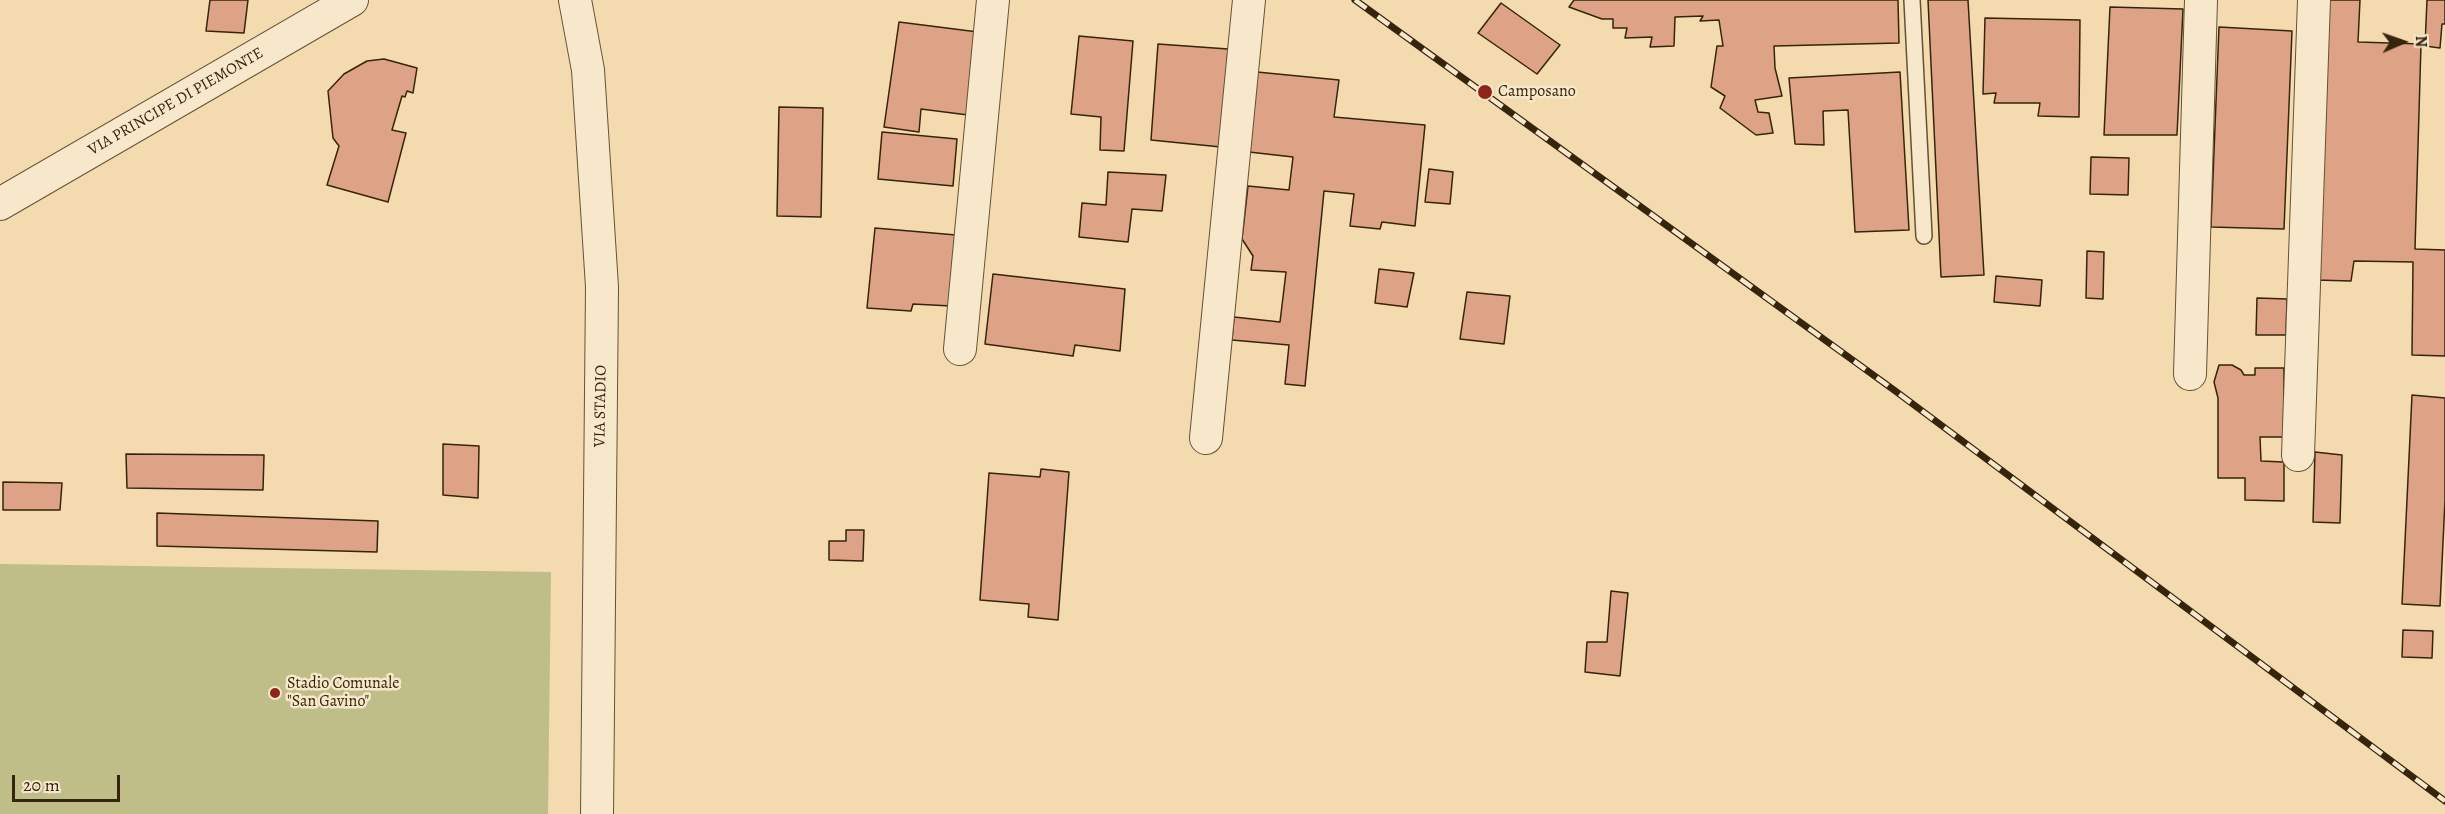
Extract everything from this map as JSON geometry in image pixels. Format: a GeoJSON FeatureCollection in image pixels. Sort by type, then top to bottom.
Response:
{"type":"FeatureCollection","features":[{"type":"Feature","properties":{"kind":"street","name":"VIA PRINCIPE DI PIEMONTE"},"geometry":{"type":"LineString","coordinates":[[0,204],[352,0]]}},
{"type":"Feature","properties":{"kind":"street","name":"VIA STADIO"},"geometry":{"type":"LineString","coordinates":[[575,0],[588,70],[602,287],[597,814]]}},
{"type":"Feature","properties":{"kind":"street"},"geometry":{"type":"LineString","coordinates":[[960,349],[993,0]]}},
{"type":"Feature","properties":{"kind":"street"},"geometry":{"type":"LineString","coordinates":[[1206,438],[1249,0]]}},
{"type":"Feature","properties":{"kind":"street"},"geometry":{"type":"LineString","coordinates":[[2190,374],[2201,0]]}},
{"type":"Feature","properties":{"kind":"street"},"geometry":{"type":"LineString","coordinates":[[2298,455],[2314,0]]}},
{"type":"Feature","properties":{"kind":"lane"},"geometry":{"type":"LineString","coordinates":[[1912,0],[1924,236]]}},
{"type":"Feature","properties":{"kind":"shaded area","name":"Stadio Comunale \"San Gavino\""},"geometry":{"type":"Polygon","coordinates":[[[0,564],[551,572],[548,814],[0,814],[0,564]]]}},
{"type":"Feature","properties":{"kind":"building"},"geometry":{"type":"Polygon","coordinates":[[[210,0],[248,0],[244,33],[206,31],[210,0]]]}},
{"type":"Feature","properties":{"kind":"building"},"geometry":{"type":"Polygon","coordinates":[[[1574,0],[1898,0],[1899,43],[1774,46],[1775,68],[1782,96],[1755,100],[1758,112],[1769,113],[1773,133],[1756,135],[1720,108],[1725,96],[1711,87],[1717,46],[1723,46],[1719,20],[1700,21],[1703,16],[1675,17],[1674,46],[1650,47],[1652,37],[1625,38],[1627,28],[1613,28],[1613,19],[1602,19],[1569,7],[1574,0]]]}},
{"type":"Feature","properties":{"kind":"building"},"geometry":{"type":"Polygon","coordinates":[[[1928,0],[1968,0],[1984,275],[1941,277],[1928,0]]]}},
{"type":"Feature","properties":{"kind":"building"},"geometry":{"type":"Polygon","coordinates":[[[2325,0],[2360,0],[2358,42],[2421,44],[2415,249],[2445,250],[2445,356],[2412,355],[2413,262],[2354,261],[2351,281],[2316,280],[2325,0]]]}},
{"type":"Feature","properties":{"kind":"building"},"geometry":{"type":"Polygon","coordinates":[[[2427,0],[2445,0],[2445,24],[2442,24],[2440,48],[2425,46],[2427,0]]]}},
{"type":"Feature","properties":{"kind":"building"},"geometry":{"type":"Polygon","coordinates":[[[1501,3],[1560,45],[1537,74],[1478,33],[1501,3]]]}},
{"type":"Feature","properties":{"kind":"building"},"geometry":{"type":"Polygon","coordinates":[[[2110,7],[2183,9],[2177,135],[2104,135],[2110,7]]]}},
{"type":"Feature","properties":{"kind":"building"},"geometry":{"type":"Polygon","coordinates":[[[1985,18],[2080,20],[2079,117],[2038,116],[2040,103],[1994,103],[1996,93],[1983,94],[1985,18]]]}},
{"type":"Feature","properties":{"kind":"building"},"geometry":{"type":"Polygon","coordinates":[[[899,22],[978,32],[968,115],[921,109],[919,132],[884,127],[899,22]]]}},
{"type":"Feature","properties":{"kind":"building"},"geometry":{"type":"Polygon","coordinates":[[[2219,27],[2292,31],[2284,229],[2211,227],[2219,27]]]}},
{"type":"Feature","properties":{"kind":"building"},"geometry":{"type":"Polygon","coordinates":[[[1079,36],[1133,41],[1124,151],[1100,150],[1101,117],[1071,114],[1079,36]]]}},
{"type":"Feature","properties":{"kind":"building"},"geometry":{"type":"Polygon","coordinates":[[[1158,44],[1228,49],[1221,147],[1151,140],[1158,44]]]}},
{"type":"Feature","properties":{"kind":"building"},"geometry":{"type":"Polygon","coordinates":[[[384,59],[417,68],[413,93],[407,91],[405,97],[402,96],[392,130],[406,133],[388,202],[327,185],[339,146],[333,138],[328,91],[344,74],[367,61],[384,59]]]}},
{"type":"Feature","properties":{"kind":"building"},"geometry":{"type":"Polygon","coordinates":[[[1257,72],[1339,80],[1334,117],[1425,125],[1415,226],[1382,222],[1380,229],[1350,226],[1354,194],[1324,191],[1305,386],[1285,384],[1289,345],[1232,340],[1234,317],[1280,322],[1286,272],[1251,270],[1253,256],[1242,239],[1248,186],[1289,190],[1293,157],[1249,152],[1257,72]]]}},
{"type":"Feature","properties":{"kind":"building"},"geometry":{"type":"Polygon","coordinates":[[[1900,72],[1909,230],[1855,232],[1848,110],[1823,111],[1824,145],[1795,144],[1789,78],[1900,72]]]}},
{"type":"Feature","properties":{"kind":"building"},"geometry":{"type":"Polygon","coordinates":[[[779,107],[823,108],[821,217],[777,216],[779,107]]]}},
{"type":"Feature","properties":{"kind":"building"},"geometry":{"type":"Polygon","coordinates":[[[882,132],[957,139],[953,186],[878,179],[882,132]]]}},
{"type":"Feature","properties":{"kind":"building"},"geometry":{"type":"Polygon","coordinates":[[[2091,157],[2129,158],[2128,195],[2090,194],[2091,157]]]}},
{"type":"Feature","properties":{"kind":"building"},"geometry":{"type":"Polygon","coordinates":[[[1429,169],[1453,172],[1450,204],[1425,202],[1429,169]]]}},
{"type":"Feature","properties":{"kind":"building"},"geometry":{"type":"Polygon","coordinates":[[[1108,172],[1166,175],[1162,211],[1132,209],[1128,242],[1079,237],[1082,203],[1106,205],[1108,172]]]}},
{"type":"Feature","properties":{"kind":"building"},"geometry":{"type":"Polygon","coordinates":[[[875,228],[956,235],[951,306],[913,304],[911,311],[867,308],[875,228]]]}},
{"type":"Feature","properties":{"kind":"building"},"geometry":{"type":"Polygon","coordinates":[[[2087,251],[2104,252],[2103,299],[2086,298],[2087,251]]]}},
{"type":"Feature","properties":{"kind":"building"},"geometry":{"type":"Polygon","coordinates":[[[1379,269],[1414,273],[1407,307],[1375,303],[1379,269]]]}},
{"type":"Feature","properties":{"kind":"building"},"geometry":{"type":"Polygon","coordinates":[[[993,274],[1125,289],[1120,351],[1075,345],[1073,356],[985,344],[993,274]]]}},
{"type":"Feature","properties":{"kind":"building"},"geometry":{"type":"Polygon","coordinates":[[[1996,276],[2042,280],[2040,306],[1994,302],[1996,276]]]}},
{"type":"Feature","properties":{"kind":"building"},"geometry":{"type":"Polygon","coordinates":[[[1467,292],[1510,296],[1504,344],[1460,339],[1467,292]]]}},
{"type":"Feature","properties":{"kind":"building"},"geometry":{"type":"Polygon","coordinates":[[[2257,298],[2287,299],[2286,335],[2256,335],[2257,298]]]}},
{"type":"Feature","properties":{"kind":"building"},"geometry":{"type":"Polygon","coordinates":[[[2219,365],[2232,365],[2241,370],[2244,375],[2255,375],[2255,368],[2284,368],[2284,437],[2260,437],[2261,461],[2284,462],[2284,501],[2245,500],[2245,478],[2218,478],[2218,398],[2214,382],[2219,365]]]}},
{"type":"Feature","properties":{"kind":"building"},"geometry":{"type":"Polygon","coordinates":[[[2412,395],[2445,398],[2445,500],[2440,606],[2402,604],[2412,395]]]}},
{"type":"Feature","properties":{"kind":"building"},"geometry":{"type":"Polygon","coordinates":[[[443,444],[479,446],[478,498],[443,495],[443,444]]]}},
{"type":"Feature","properties":{"kind":"building"},"geometry":{"type":"Polygon","coordinates":[[[2315,452],[2342,455],[2340,523],[2313,522],[2315,452]]]}},
{"type":"Feature","properties":{"kind":"building"},"geometry":{"type":"Polygon","coordinates":[[[126,454],[264,455],[263,490],[127,488],[126,454]]]}},
{"type":"Feature","properties":{"kind":"building"},"geometry":{"type":"Polygon","coordinates":[[[1041,469],[1069,472],[1058,620],[1028,617],[1029,604],[980,600],[989,473],[1040,477],[1041,469]]]}},
{"type":"Feature","properties":{"kind":"building"},"geometry":{"type":"Polygon","coordinates":[[[3,482],[62,483],[60,510],[3,510],[3,482]]]}},
{"type":"Feature","properties":{"kind":"building"},"geometry":{"type":"Polygon","coordinates":[[[157,513],[378,521],[377,552],[157,546],[157,513]]]}},
{"type":"Feature","properties":{"kind":"building"},"geometry":{"type":"Polygon","coordinates":[[[846,530],[864,530],[863,561],[829,560],[829,541],[846,541],[846,530]]]}},
{"type":"Feature","properties":{"kind":"building"},"geometry":{"type":"Polygon","coordinates":[[[1611,591],[1628,593],[1620,676],[1585,672],[1587,642],[1607,642],[1611,591]]]}},
{"type":"Feature","properties":{"kind":"building"},"geometry":{"type":"Polygon","coordinates":[[[2403,630],[2433,631],[2432,658],[2402,657],[2403,630]]]}},
{"type":"Feature","properties":{"kind":"railway"},"geometry":{"type":"LineString","coordinates":[[1355,0],[1894,390],[2445,801]]}},
{"type":"Feature","properties":{"kind":"place","name":"Camposano"},"geometry":{"type":"Point","coordinates":[1485,92]}},
{"type":"Feature","properties":{"kind":"place","name":"Stadio Comunale \"San Gavino\""},"geometry":{"type":"Point","coordinates":[275,693]}}]}
